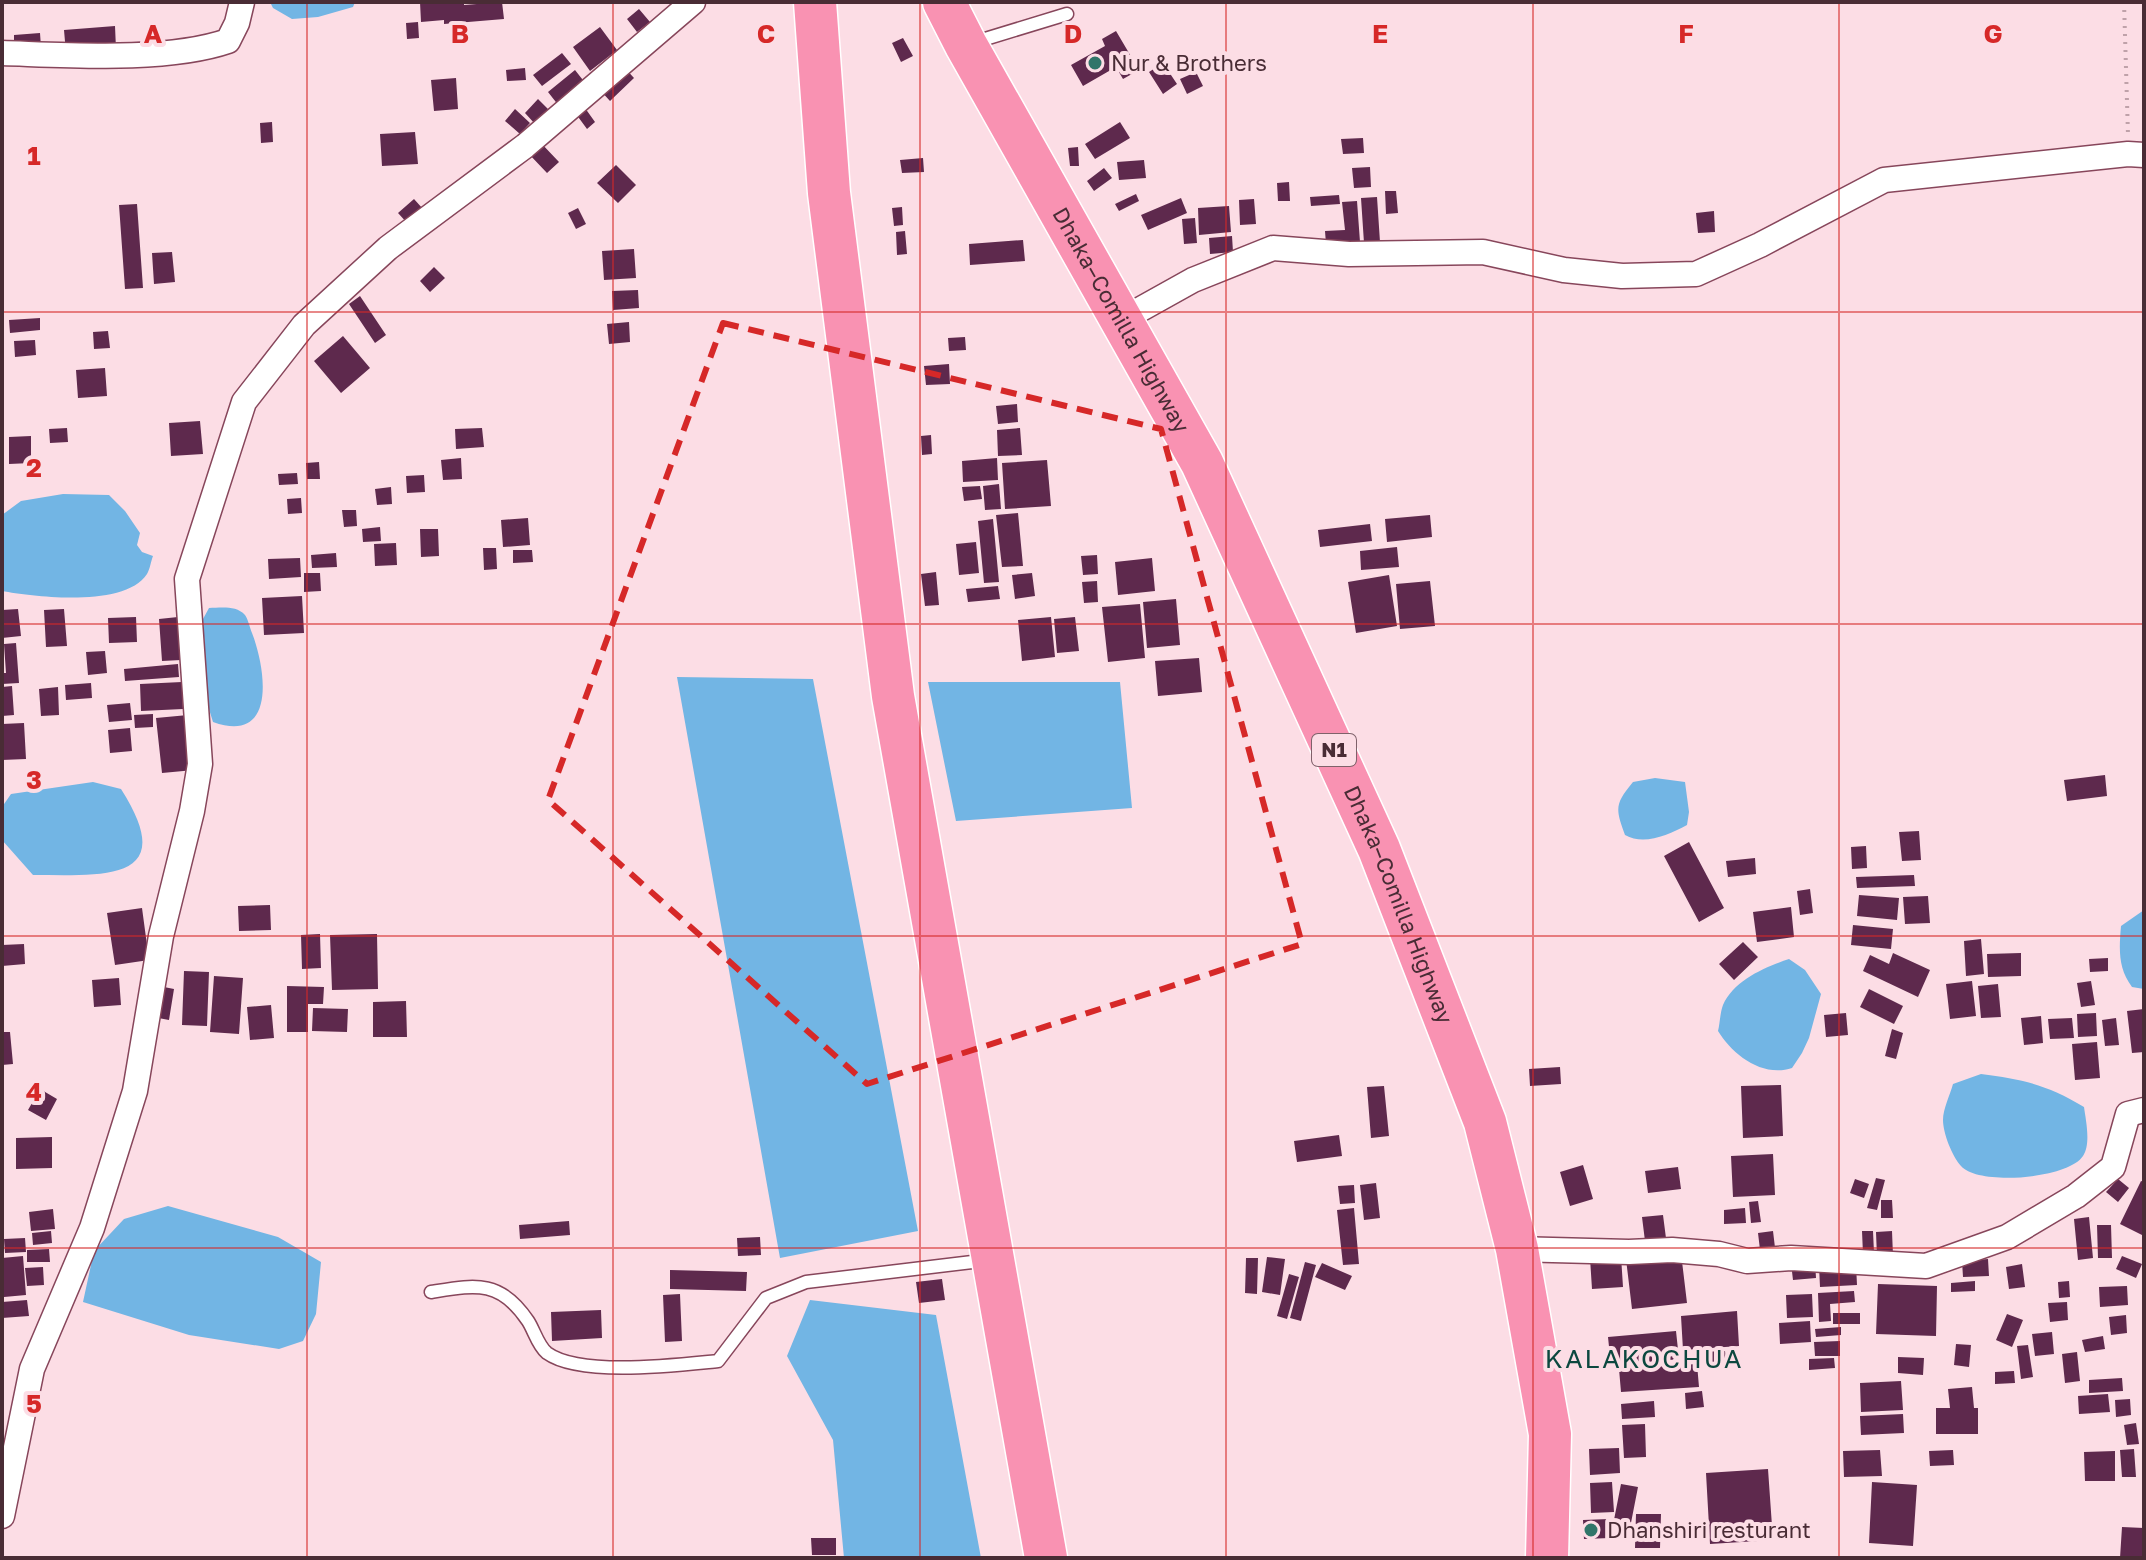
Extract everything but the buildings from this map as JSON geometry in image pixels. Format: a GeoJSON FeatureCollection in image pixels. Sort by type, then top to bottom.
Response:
{"type":"FeatureCollection","features":[{"type":"Feature","properties":{"kind":"highway"},"geometry":{"type":"LineString","coordinates":[[815,2],[829,193],[893,696],[1046,1558]]}},
{"type":"Feature","properties":{"kind":"highway","name":"Dhaka–Comilla Highway"},"geometry":{"type":"LineString","coordinates":[[944,2],[1202,463],[1379,849],[1485,1122],[1517,1249],[1550,1434],[1547,1558]]}},
{"type":"Feature","properties":{"kind":"street"},"geometry":{"type":"LineString","coordinates":[[2,53],[157,53],[210,47],[228,41],[242,2]]}},
{"type":"Feature","properties":{"kind":"street"},"geometry":{"type":"LineString","coordinates":[[2,1516],[32,1369],[92,1228],[135,1091],[161,936],[192,811],[200,764],[187,579],[244,402],[304,325],[388,248],[525,146],[693,2]]}},
{"type":"Feature","properties":{"kind":"street"},"geometry":{"type":"LineString","coordinates":[[1123,319],[1193,280],[1273,248],[1349,254],[1483,252],[1564,270],[1622,276],[1696,274],[1760,245],[1884,180],[2136,154]]}},
{"type":"Feature","properties":{"kind":"street"},"geometry":{"type":"LineString","coordinates":[[1517,1249],[1672,1250],[1719,1254],[1747,1261],[1791,1258],[1926,1266],[2007,1237],[2076,1196],[2113,1167],[2128,1114],[2144,1110]]}},
{"type":"Feature","properties":{"kind":"lane"},"geometry":{"type":"LineString","coordinates":[[966,45],[1067,14]]}},
{"type":"Feature","properties":{"kind":"lane"},"geometry":{"type":"LineString","coordinates":[[431,1292],[464,1287],[492,1288],[510,1299],[528,1321],[545,1352],[573,1363],[650,1368],[718,1361],[766,1298],[806,1282],[992,1260]]}},
{"type":"Feature","properties":{"kind":"path"},"geometry":{"type":"LineString","coordinates":[[2124,2],[2136,154]]}},
{"type":"Feature","properties":{"kind":"highlighted area"},"geometry":{"type":"Polygon","coordinates":[[[723,323],[1161,429],[1302,944],[867,1084],[548,800],[723,323]]]}},
{"type":"Feature","properties":{"kind":"water"},"geometry":{"type":"Polygon","coordinates":[[[270,2],[355,2],[353,7],[318,17],[292,19],[273,8],[270,2]]]}},
{"type":"Feature","properties":{"kind":"water"},"geometry":{"type":"Polygon","coordinates":[[[63,494],[109,495],[125,511],[140,533],[137,545],[142,552],[153,556],[147,574],[136,585],[120,592],[79,598],[2,591],[2,515],[21,501],[63,494]]]}},
{"type":"Feature","properties":{"kind":"water"},"geometry":{"type":"Polygon","coordinates":[[[209,608],[237,610],[245,615],[249,624],[263,683],[262,700],[257,713],[248,723],[234,726],[213,722],[208,706],[203,619],[209,608]]]}},
{"type":"Feature","properties":{"kind":"water"},"geometry":{"type":"Polygon","coordinates":[[[677,677],[813,679],[918,1231],[780,1258],[677,677]]]}},
{"type":"Feature","properties":{"kind":"water"},"geometry":{"type":"Polygon","coordinates":[[[928,682],[1120,682],[1132,808],[956,821],[928,682]]]}},
{"type":"Feature","properties":{"kind":"water"},"geometry":{"type":"Polygon","coordinates":[[[1655,778],[1685,782],[1689,812],[1687,825],[1648,839],[1625,835],[1618,812],[1620,801],[1633,782],[1655,778]]]}},
{"type":"Feature","properties":{"kind":"water"},"geometry":{"type":"Polygon","coordinates":[[[93,782],[121,789],[137,820],[142,842],[138,858],[126,867],[107,873],[33,875],[2,840],[2,807],[11,794],[93,782]]]}},
{"type":"Feature","properties":{"kind":"water"},"geometry":{"type":"Polygon","coordinates":[[[2144,910],[2144,989],[2132,987],[2127,980],[2120,958],[2120,943],[2121,926],[2144,910]]]}},
{"type":"Feature","properties":{"kind":"water"},"geometry":{"type":"Polygon","coordinates":[[[1789,959],[1805,970],[1821,994],[1809,1038],[1792,1068],[1770,1070],[1749,1062],[1731,1048],[1718,1031],[1723,1005],[1735,988],[1760,970],[1789,959]]]}},
{"type":"Feature","properties":{"kind":"water"},"geometry":{"type":"Polygon","coordinates":[[[1981,1074],[2034,1084],[2084,1107],[2087,1139],[2083,1156],[2060,1170],[2023,1177],[1985,1176],[1961,1166],[1946,1138],[1944,1111],[1953,1084],[1981,1074]]]}},
{"type":"Feature","properties":{"kind":"water"},"geometry":{"type":"Polygon","coordinates":[[[168,1206],[278,1237],[321,1262],[316,1314],[303,1341],[279,1349],[189,1335],[83,1302],[94,1251],[124,1219],[168,1206]]]}},
{"type":"Feature","properties":{"kind":"water"},"geometry":{"type":"Polygon","coordinates":[[[810,1300],[936,1315],[981,1558],[844,1558],[833,1440],[787,1356],[810,1300]]]}},
{"type":"Feature","properties":{"kind":"place","name":"Nur & Brothers"},"geometry":{"type":"Point","coordinates":[1095,63]}},
{"type":"Feature","properties":{"kind":"place","name":"Dhanshiri resturant"},"geometry":{"type":"Point","coordinates":[1591,1530]}},
{"type":"Feature","properties":{"kind":"district","name":"KALAKOCHUA"},"geometry":{"type":"Point","coordinates":[1644,1359]}}]}
